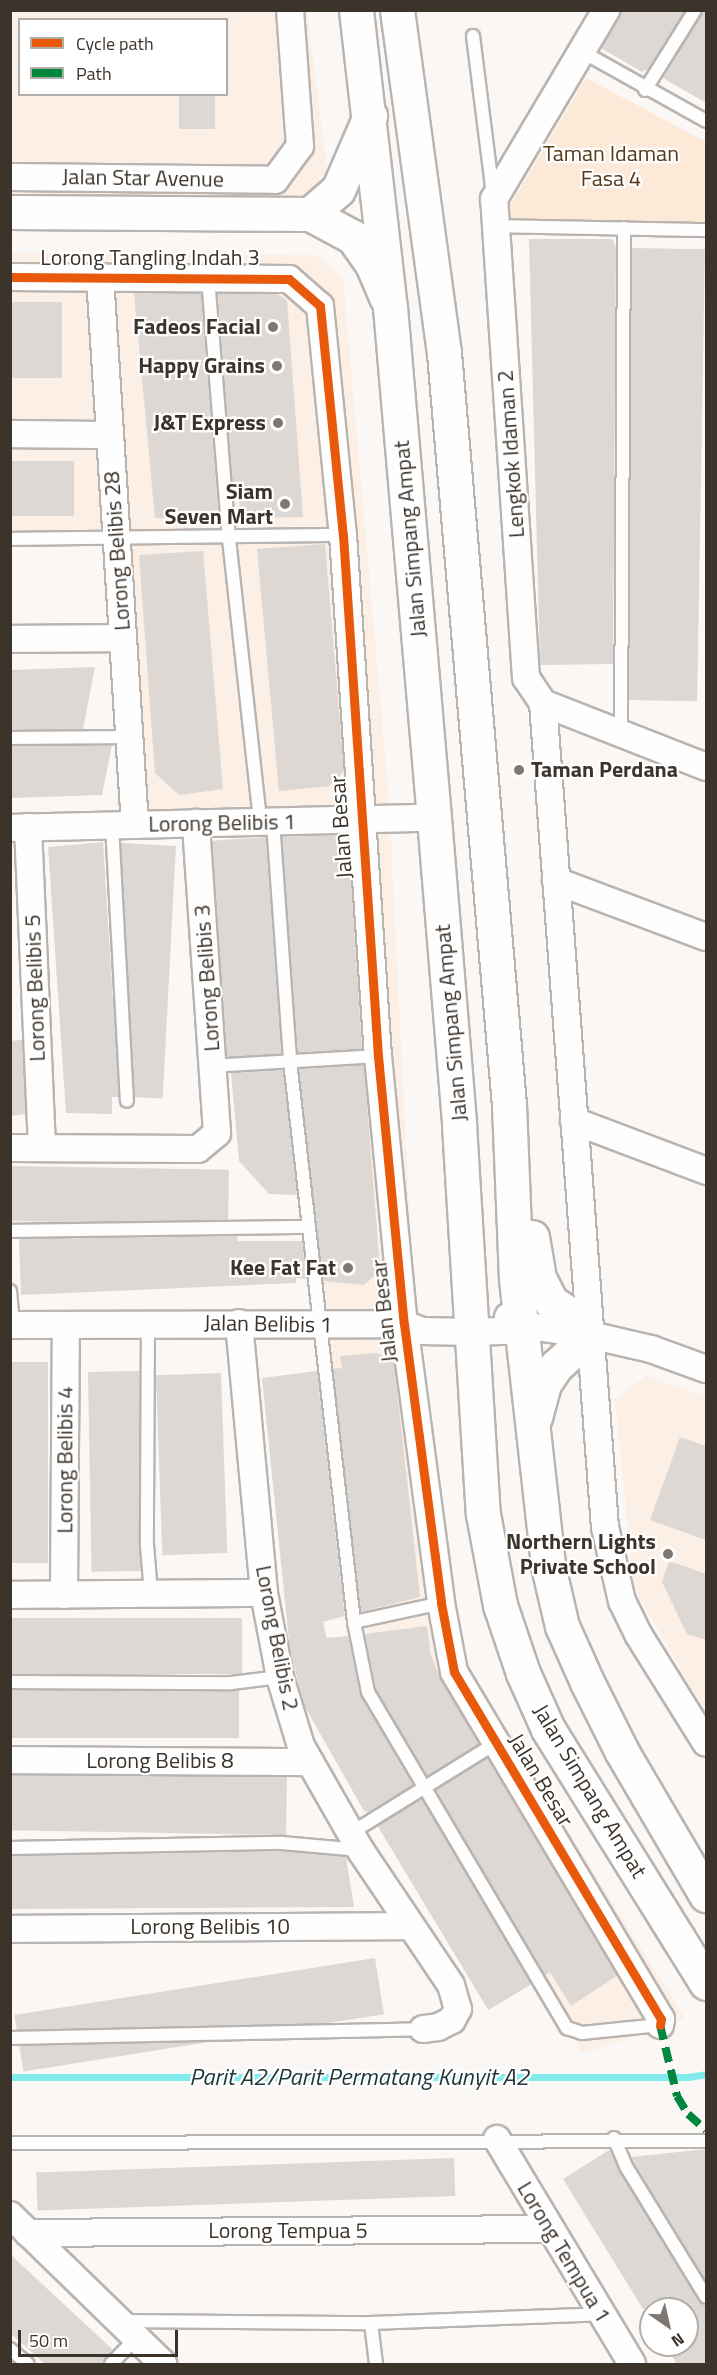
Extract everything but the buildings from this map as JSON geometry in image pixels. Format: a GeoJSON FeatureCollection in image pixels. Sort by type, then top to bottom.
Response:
{"type":"FeatureCollection","features":[{"type":"Feature","properties":{"kind":"main road","name":"Jalan Simpang Ampat"},"geometry":{"type":"LineString","coordinates":[[356,10],[370,116],[390,307],[434,818],[483,1514],[500,1605],[523,1673],[548,1729],[706,1983]]}},
{"type":"Feature","properties":{"kind":"main road","name":"Jalan Simpang Ampat"},"geometry":{"type":"LineString","coordinates":[[397,10],[444,353],[509,1105],[516,1279],[523,1325],[532,1430],[548,1566],[562,1626],[622,1752],[706,1895]]}},
{"type":"Feature","properties":{"kind":"main road"},"geometry":{"type":"LineString","coordinates":[[310,213],[338,190],[370,116]]}},
{"type":"Feature","properties":{"kind":"main road"},"geometry":{"type":"LineString","coordinates":[[10,212],[310,213],[354,237],[372,264],[390,307]]}},
{"type":"Feature","properties":{"kind":"main road"},"geometry":{"type":"LineString","coordinates":[[509,1105],[539,1278],[551,1302],[570,1314],[590,1335],[556,1366],[544,1384],[532,1430]]}},
{"type":"Feature","properties":{"kind":"street","name":"Jalan Star Avenue"},"geometry":{"type":"LineString","coordinates":[[10,177],[275,180],[300,146],[290,10]]}},
{"type":"Feature","properties":{"kind":"street"},"geometry":{"type":"LineString","coordinates":[[494,199],[606,10]]}},
{"type":"Feature","properties":{"kind":"street","name":"Lengkok Idaman 2"},"geometry":{"type":"LineString","coordinates":[[494,199],[526,678],[543,703]]}},
{"type":"Feature","properties":{"kind":"street","name":"Lorong Tangling Indah 3"},"geometry":{"type":"LineString","coordinates":[[10,277],[289,279]]}},
{"type":"Feature","properties":{"kind":"street","name":"Lorong Belibis 28"},"geometry":{"type":"LineString","coordinates":[[100,278],[129,737],[123,825]]}},
{"type":"Feature","properties":{"kind":"street","name":"Jalan Besar"},"geometry":{"type":"LineString","coordinates":[[289,279],[320,306],[343,535],[360,820],[378,1056],[404,1324],[441,1603],[454,1672],[661,2019],[660,2025]]}},
{"type":"Feature","properties":{"kind":"street"},"geometry":{"type":"LineString","coordinates":[[10,434],[110,435]]}},
{"type":"Feature","properties":{"kind":"street"},"geometry":{"type":"LineString","coordinates":[[10,639],[123,638]]}},
{"type":"Feature","properties":{"kind":"street"},"geometry":{"type":"LineString","coordinates":[[706,767],[543,703],[605,1527],[622,1601],[638,1634],[706,1743]]}},
{"type":"Feature","properties":{"kind":"street","name":"Lorong Belibis 1"},"geometry":{"type":"LineString","coordinates":[[19,827],[434,818]]}},
{"type":"Feature","properties":{"kind":"street","name":"Lorong Belibis 3"},"geometry":{"type":"LineString","coordinates":[[42,1148],[198,1149],[217,1133],[196,824]]}},
{"type":"Feature","properties":{"kind":"street","name":"Lorong Belibis 5"},"geometry":{"type":"LineString","coordinates":[[19,827],[42,1148]]}},
{"type":"Feature","properties":{"kind":"street"},"geometry":{"type":"LineString","coordinates":[[556,881],[706,937]]}},
{"type":"Feature","properties":{"kind":"street"},"geometry":{"type":"LineString","coordinates":[[574,1121],[706,1171]]}},
{"type":"Feature","properties":{"kind":"street"},"geometry":{"type":"LineString","coordinates":[[10,1148],[42,1148]]}},
{"type":"Feature","properties":{"kind":"street","name":"Lorong Belibis 2"},"geometry":{"type":"LineString","coordinates":[[239,1323],[264,1593],[280,1677],[301,1746],[356,1842],[451,1985],[458,2008],[452,2020],[438,2027],[423,2029]]}},
{"type":"Feature","properties":{"kind":"street","name":"Jalan Belibis 1"},"geometry":{"type":"LineString","coordinates":[[11,1325],[404,1324],[422,1331],[471,1325],[508,1331],[523,1325]]}},
{"type":"Feature","properties":{"kind":"street","name":"Lorong Belibis 4"},"geometry":{"type":"LineString","coordinates":[[64,1595],[66,1325]]}},
{"type":"Feature","properties":{"kind":"street"},"geometry":{"type":"LineString","coordinates":[[523,1325],[590,1335],[706,1369]]}},
{"type":"Feature","properties":{"kind":"street"},"geometry":{"type":"LineString","coordinates":[[10,1595],[264,1593]]}},
{"type":"Feature","properties":{"kind":"street","name":"Lorong Belibis 8"},"geometry":{"type":"LineString","coordinates":[[10,1760],[310,1762]]}},
{"type":"Feature","properties":{"kind":"street","name":"Lorong Belibis 10"},"geometry":{"type":"LineString","coordinates":[[10,1929],[410,1926]]}},
{"type":"Feature","properties":{"kind":"street","name":"Lorong Tempua 1"},"geometry":{"type":"LineString","coordinates":[[497,2139],[632,2364]]}},
{"type":"Feature","properties":{"kind":"street"},"geometry":{"type":"LineString","coordinates":[[19,2224],[163,2364]]}},
{"type":"Feature","properties":{"kind":"street","name":"Lorong Tempua 5"},"geometry":{"type":"LineString","coordinates":[[19,2224],[549,2229]]}},
{"type":"Feature","properties":{"kind":"lane"},"geometry":{"type":"LineString","coordinates":[[645,90],[695,10]]}},
{"type":"Feature","properties":{"kind":"lane","name":"Lengkok Idaman 2"},"geometry":{"type":"LineString","coordinates":[[473,36],[494,199]]}},
{"type":"Feature","properties":{"kind":"lane"},"geometry":{"type":"LineString","coordinates":[[581,51],[645,90],[706,121]]}},
{"type":"Feature","properties":{"kind":"lane"},"geometry":{"type":"LineString","coordinates":[[496,226],[706,230]]}},
{"type":"Feature","properties":{"kind":"lane"},"geometry":{"type":"LineString","coordinates":[[621,734],[624,228]]}},
{"type":"Feature","properties":{"kind":"lane"},"geometry":{"type":"LineString","coordinates":[[208,278],[229,539],[266,822],[308,1227],[354,1622],[368,1692],[567,2028],[582,2032],[660,2025]]}},
{"type":"Feature","properties":{"kind":"lane"},"geometry":{"type":"LineString","coordinates":[[10,539],[229,539],[343,535]]}},
{"type":"Feature","properties":{"kind":"lane"},"geometry":{"type":"LineString","coordinates":[[10,738],[129,737]]}},
{"type":"Feature","properties":{"kind":"lane"},"geometry":{"type":"LineString","coordinates":[[123,825],[127,1101]]}},
{"type":"Feature","properties":{"kind":"lane"},"geometry":{"type":"LineString","coordinates":[[212,1066],[378,1056]]}},
{"type":"Feature","properties":{"kind":"lane"},"geometry":{"type":"LineString","coordinates":[[10,1231],[308,1227]]}},
{"type":"Feature","properties":{"kind":"lane"},"geometry":{"type":"LineString","coordinates":[[10,1291],[11,1325]]}},
{"type":"Feature","properties":{"kind":"lane"},"geometry":{"type":"LineString","coordinates":[[148,1323],[147,1545],[151,1594]]}},
{"type":"Feature","properties":{"kind":"lane"},"geometry":{"type":"LineString","coordinates":[[354,1622],[441,1603]]}},
{"type":"Feature","properties":{"kind":"lane"},"geometry":{"type":"LineString","coordinates":[[10,1682],[231,1683],[280,1677]]}},
{"type":"Feature","properties":{"kind":"lane"},"geometry":{"type":"LineString","coordinates":[[10,1848],[356,1842],[425,1787],[496,1743]]}},
{"type":"Feature","properties":{"kind":"lane"},"geometry":{"type":"LineString","coordinates":[[10,2038],[423,2029]]}},
{"type":"Feature","properties":{"kind":"lane"},"geometry":{"type":"LineString","coordinates":[[614,2138],[627,2168],[706,2297]]}},
{"type":"Feature","properties":{"kind":"lane"},"geometry":{"type":"LineString","coordinates":[[10,2143],[614,2138],[706,2141]]}},
{"type":"Feature","properties":{"kind":"lane"},"geometry":{"type":"LineString","coordinates":[[111,2364],[127,2329],[601,2314]]}},
{"type":"Feature","properties":{"kind":"lane"},"geometry":{"type":"LineString","coordinates":[[371,2323],[376,2364]]}},
{"type":"Feature","properties":{"kind":"lane"},"geometry":{"type":"LineString","coordinates":[[10,2349],[28,2364]]}},
{"type":"Feature","properties":{"kind":"shaded area"},"geometry":{"type":"Polygon","coordinates":[[[11,11],[307,11],[328,177],[308,199],[11,197],[11,11]]]}},
{"type":"Feature","properties":{"kind":"shaded area"},"geometry":{"type":"Polygon","coordinates":[[[11,253],[318,255],[343,278],[389,801],[416,1345],[458,1656],[685,2018],[583,2054],[374,1684],[330,1345],[319,1312],[272,806],[118,811],[106,546],[11,544],[11,253]]]}},
{"type":"Feature","properties":{"kind":"shaded area","name":"Northern Lights Private School"},"geometry":{"type":"Polygon","coordinates":[[[646,1376],[706,1397],[706,1713],[634,1587],[615,1399],[646,1376]]]}},
{"type":"Feature","properties":{"kind":"green space","name":"Taman Idaman Fasa 4"},"geometry":{"type":"Polygon","coordinates":[[[586,78],[706,142],[705,237],[499,224],[586,78]]]}},
{"type":"Feature","properties":{"kind":"waterway","name":"Parit A2/Parit Permatang Kunyit A2"},"geometry":{"type":"LineString","coordinates":[[10,2077],[688,2077],[706,2074]]}},
{"type":"Feature","properties":{"kind":"marked path"},"geometry":{"type":"LineString","coordinates":[[660,2025],[677,2096],[688,2114],[706,2130]]}},
{"type":"Feature","properties":{"kind":"cycle path"},"geometry":{"type":"LineString","coordinates":[[10,277],[289,279],[320,306],[343,535],[378,1056],[404,1324],[441,1603],[454,1672],[661,2019],[660,2025]]}},
{"type":"Feature","properties":{"kind":"place","name":"Fadeos Facial"},"geometry":{"type":"Point","coordinates":[273,327]}},
{"type":"Feature","properties":{"kind":"place","name":"Happy Grains"},"geometry":{"type":"Point","coordinates":[277,366]}},
{"type":"Feature","properties":{"kind":"place","name":"J&T Express"},"geometry":{"type":"Point","coordinates":[278,423]}},
{"type":"Feature","properties":{"kind":"place","name":"Siam Seven Mart"},"geometry":{"type":"Point","coordinates":[285,504]}},
{"type":"Feature","properties":{"kind":"place","name":"Taman Perdana"},"geometry":{"type":"Point","coordinates":[519,770]}},
{"type":"Feature","properties":{"kind":"place","name":"Kee Fat Fat"},"geometry":{"type":"Point","coordinates":[348,1268]}},
{"type":"Feature","properties":{"kind":"place","name":"Northern Lights Private School"},"geometry":{"type":"Point","coordinates":[668,1554]}}]}
